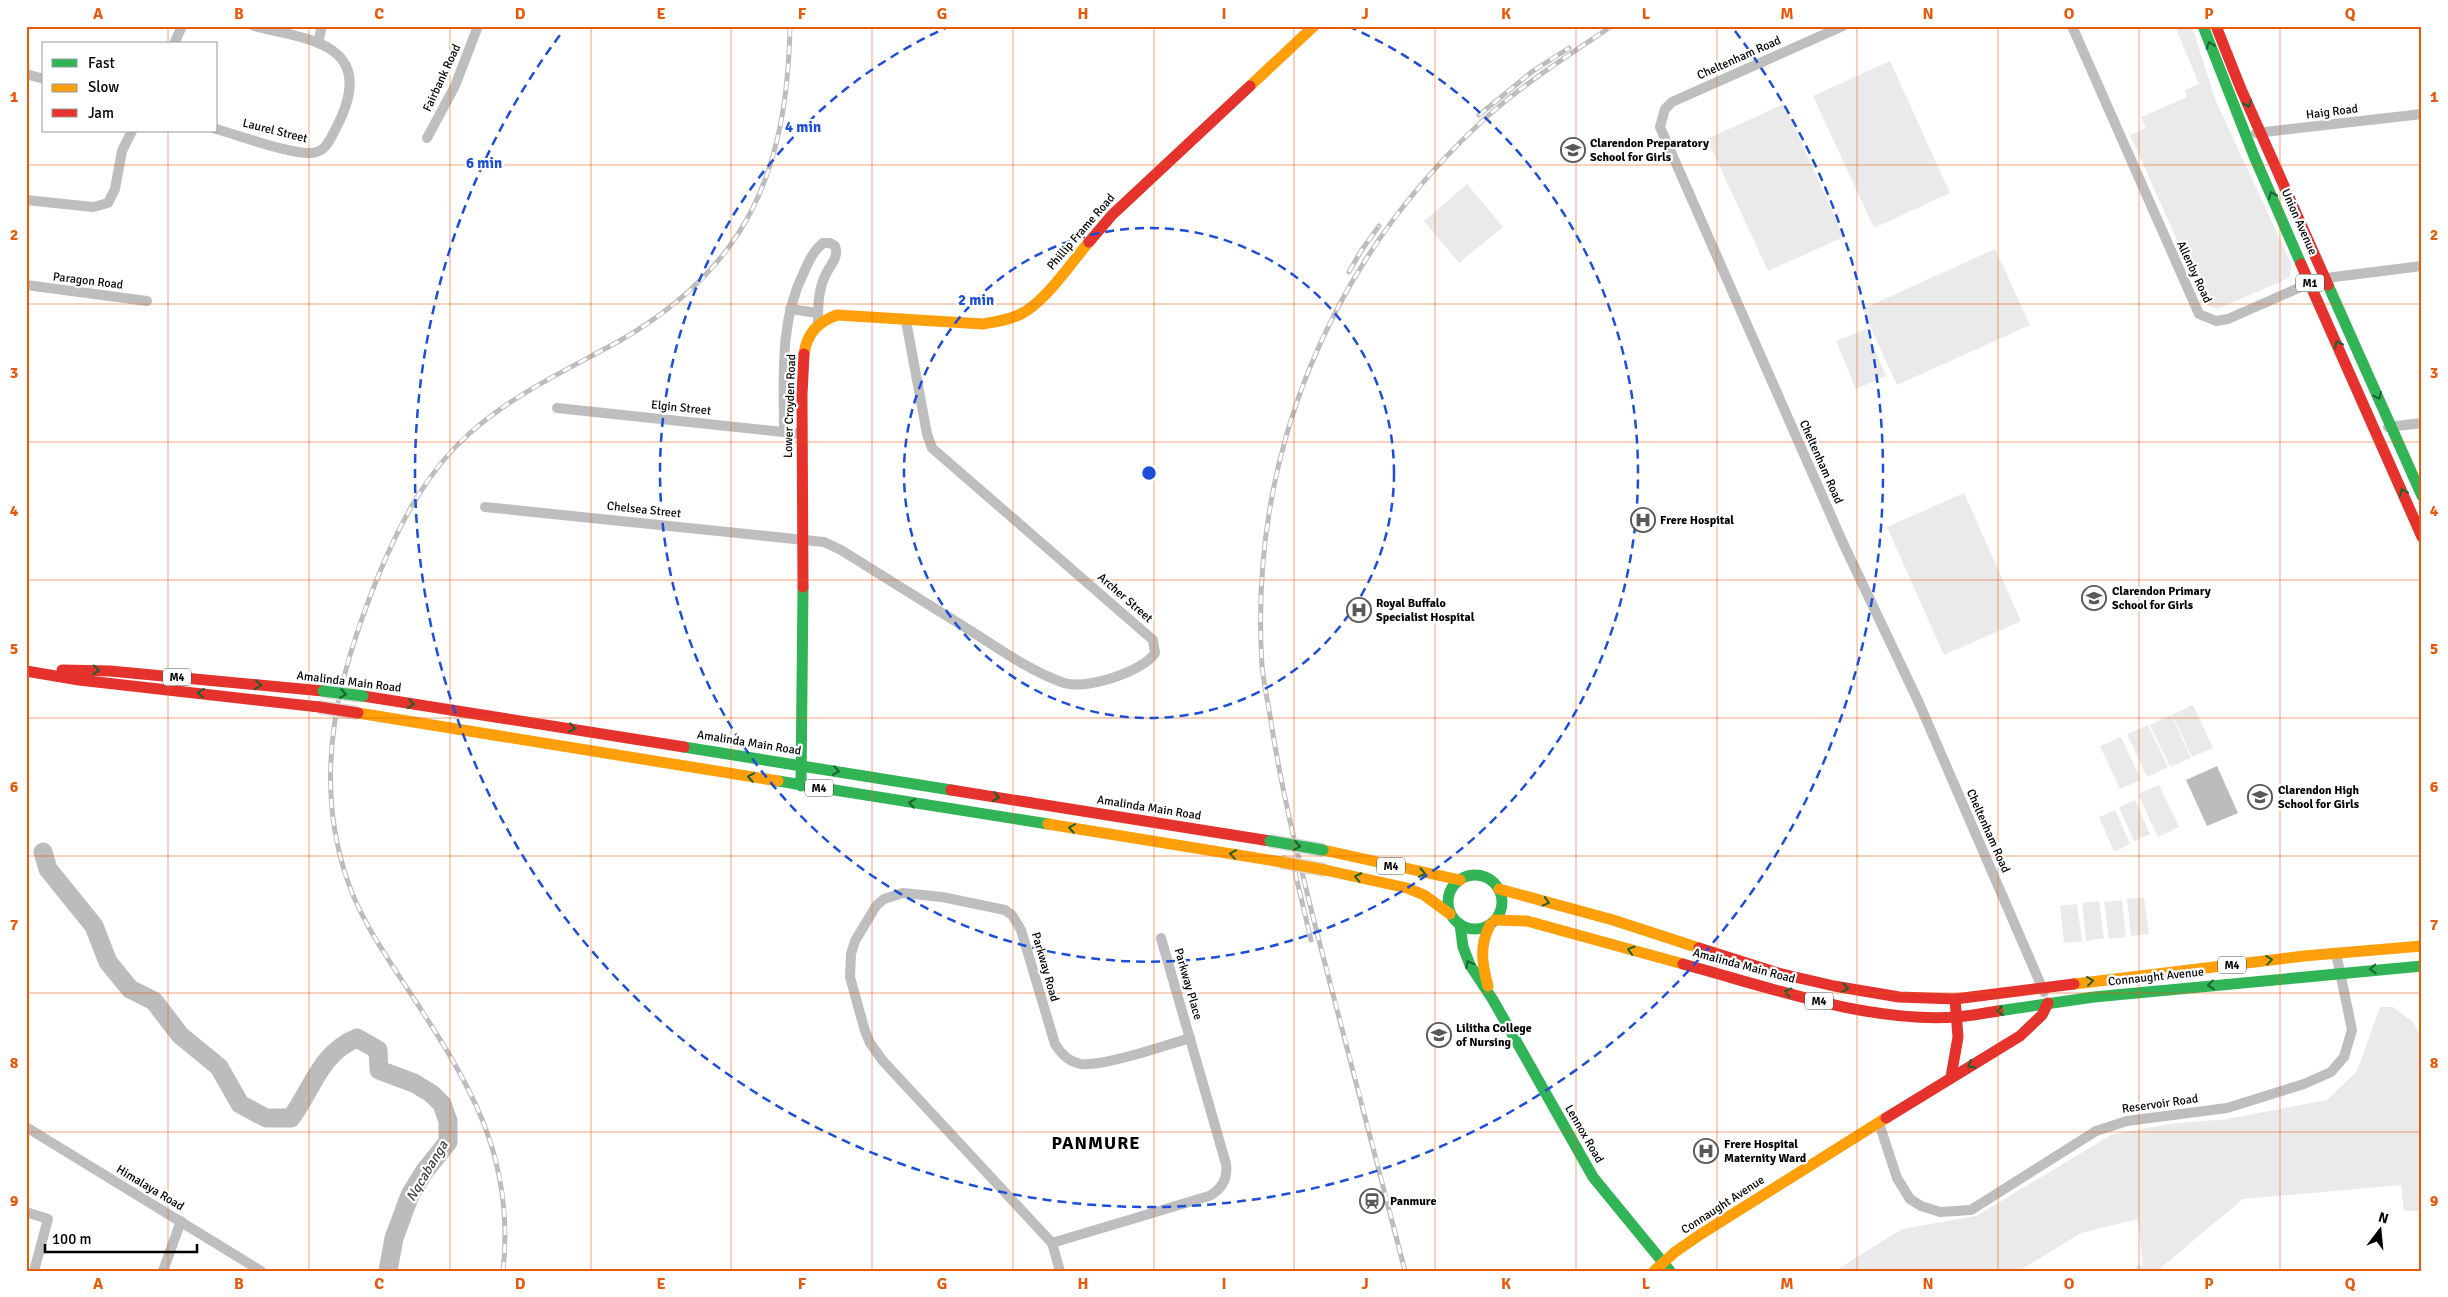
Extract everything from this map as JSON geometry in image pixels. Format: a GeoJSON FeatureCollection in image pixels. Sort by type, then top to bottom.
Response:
{"type":"FeatureCollection","features":[{"type":"Feature","properties":{"kind":"main road","name":"Phillip Frame Road"},"geometry":{"type":"LineString","coordinates":[[818,318],[836,315],[906,321],[983,324],[1002,321],[1021,314],[1037,303],[1112,215],[1314,26]]}},
{"type":"Feature","properties":{"kind":"main road","name":"Union Avenue"},"geometry":{"type":"LineString","coordinates":[[2203,26],[2245,135],[2376,428],[2422,538]]}},
{"type":"Feature","properties":{"kind":"main road","name":"Union Avenue"},"geometry":{"type":"LineString","coordinates":[[2216,26],[2422,496]]}},
{"type":"Feature","properties":{"kind":"main road"},"geometry":{"type":"LineString","coordinates":[[2220,38],[2222,26]]}},
{"type":"Feature","properties":{"kind":"main road","name":"Lower Croyden Road"},"geometry":{"type":"LineString","coordinates":[[801,786],[801,539],[805,350],[818,318]]}},
{"type":"Feature","properties":{"kind":"main road","name":"Amalinda Main Road"},"geometry":{"type":"LineString","coordinates":[[28,671],[110,670],[363,696],[1270,841],[1323,850],[1460,880],[1468,876],[1485,878],[1498,889],[1613,920],[1778,973],[1834,986],[1899,996],[1955,999],[2042,987]]}},
{"type":"Feature","properties":{"kind":"main road","name":"Amalinda Main Road"},"geometry":{"type":"LineString","coordinates":[[28,671],[80,680],[319,707],[1325,870],[1407,888],[1424,895],[1450,914],[1460,924],[1475,929],[1493,922],[1527,921],[1840,1007],[1890,1014],[1957,1017],[2048,1004]]}},
{"type":"Feature","properties":{"kind":"main road"},"geometry":{"type":"LineString","coordinates":[[1450,914],[1448,899],[1450,892],[1460,880]]}},
{"type":"Feature","properties":{"kind":"main road"},"geometry":{"type":"LineString","coordinates":[[1493,922],[1502,905],[1498,889]]}},
{"type":"Feature","properties":{"kind":"main road","name":"Lennox Road"},"geometry":{"type":"LineString","coordinates":[[1492,999],[1481,956],[1483,936],[1493,922]]}},
{"type":"Feature","properties":{"kind":"main road","name":"Lennox Road"},"geometry":{"type":"LineString","coordinates":[[1460,924],[1463,952],[1492,999],[1599,1188],[1670,1271]]}},
{"type":"Feature","properties":{"kind":"main road","name":"Connaught Avenue"},"geometry":{"type":"LineString","coordinates":[[2042,987],[2336,953],[2422,946]]}},
{"type":"Feature","properties":{"kind":"main road","name":"Connaught Avenue"},"geometry":{"type":"LineString","coordinates":[[1654,1271],[1662,1261],[2028,1029],[2045,1012],[2048,1004],[2094,997],[2340,972],[2422,966]]}},
{"type":"Feature","properties":{"kind":"main road"},"geometry":{"type":"LineString","coordinates":[[1951,1077],[1957,1049],[1955,999]]}},
{"type":"Feature","properties":{"kind":"street"},"geometry":{"type":"LineString","coordinates":[[175,42],[182,26]]}},
{"type":"Feature","properties":{"kind":"street"},"geometry":{"type":"LineString","coordinates":[[254,26],[318,43],[322,26]]}},
{"type":"Feature","properties":{"kind":"street","name":"Fairbank Road"},"geometry":{"type":"LineString","coordinates":[[427,138],[455,86],[478,26]]}},
{"type":"Feature","properties":{"kind":"street","name":"Cheltenham Road"},"geometry":{"type":"LineString","coordinates":[[1842,26],[1672,102],[1665,109],[1660,127],[1843,543],[1918,703],[2048,1004]]}},
{"type":"Feature","properties":{"kind":"street","name":"Allenby Road"},"geometry":{"type":"LineString","coordinates":[[2072,26],[2199,314],[2216,322],[2228,319],[2310,282],[2326,278],[2422,266]]}},
{"type":"Feature","properties":{"kind":"street","name":"Laurel Street"},"geometry":{"type":"LineString","coordinates":[[218,130],[302,152],[313,153],[327,145],[345,112],[350,98],[350,85],[347,71],[341,59],[333,51],[318,43]]}},
{"type":"Feature","properties":{"kind":"street"},"geometry":{"type":"LineString","coordinates":[[26,74],[42,78]]}},
{"type":"Feature","properties":{"kind":"street","name":"Haig Road"},"geometry":{"type":"LineString","coordinates":[[2245,135],[2422,114]]}},
{"type":"Feature","properties":{"kind":"street"},"geometry":{"type":"LineString","coordinates":[[26,200],[93,207],[108,203],[115,189],[122,151],[132,132]]}},
{"type":"Feature","properties":{"kind":"street","name":"Lower Croyden Road"},"geometry":{"type":"LineString","coordinates":[[784,432],[785,345],[790,309],[812,255],[823,243],[830,243],[835,246],[836,254],[823,279],[818,318]]}},
{"type":"Feature","properties":{"kind":"street","name":"Paragon Road"},"geometry":{"type":"LineString","coordinates":[[26,285],[147,301]]}},
{"type":"Feature","properties":{"kind":"street"},"geometry":{"type":"LineString","coordinates":[[790,309],[818,318]]}},
{"type":"Feature","properties":{"kind":"street","name":"Archer Street"},"geometry":{"type":"LineString","coordinates":[[801,539],[833,545],[1020,662],[1065,683],[1083,684],[1104,680],[1136,669],[1151,659],[1155,653],[1153,640],[1143,630],[932,448],[927,434],[906,321]]}},
{"type":"Feature","properties":{"kind":"street","name":"Elgin Street"},"geometry":{"type":"LineString","coordinates":[[557,408],[802,434]]}},
{"type":"Feature","properties":{"kind":"street"},"geometry":{"type":"LineString","coordinates":[[2376,428],[2422,423]]}},
{"type":"Feature","properties":{"kind":"street","name":"Chelsea Street"},"geometry":{"type":"LineString","coordinates":[[485,507],[801,539]]}},
{"type":"Feature","properties":{"kind":"street","name":"Parkway Road"},"geometry":{"type":"LineString","coordinates":[[1060,1271],[1052,1243],[883,1061],[870,1043],[855,1000],[849,966],[855,942],[869,914],[884,899],[892,895],[913,893],[996,907],[1012,915],[1021,930],[1051,1035],[1058,1051],[1072,1061],[1094,1065],[1190,1038]]}},
{"type":"Feature","properties":{"kind":"street","name":"Parkway Place"},"geometry":{"type":"LineString","coordinates":[[1161,938],[1190,1038]]}},
{"type":"Feature","properties":{"kind":"street","name":"Reservoir Road"},"geometry":{"type":"LineString","coordinates":[[1880,1123],[1897,1178],[1910,1199],[1921,1206],[1940,1212],[1971,1210],[2096,1131],[2127,1121],[2227,1108],[2304,1084],[2331,1072],[2344,1057],[2352,1030],[2336,953]]}},
{"type":"Feature","properties":{"kind":"street"},"geometry":{"type":"LineString","coordinates":[[1052,1243],[1209,1196],[1223,1185],[1226,1178],[1226,1164],[1190,1038]]}},
{"type":"Feature","properties":{"kind":"street","name":"Himalaya Road"},"geometry":{"type":"LineString","coordinates":[[26,1127],[261,1271]]}},
{"type":"Feature","properties":{"kind":"street"},"geometry":{"type":"LineString","coordinates":[[26,1212],[48,1219],[34,1271]]}},
{"type":"Feature","properties":{"kind":"street"},"geometry":{"type":"LineString","coordinates":[[163,1271],[181,1221]]}},
{"type":"Feature","properties":{"kind":"shaded area"},"geometry":{"type":"Polygon","coordinates":[[[2175,26],[2192,26],[2215,99],[2292,265],[2289,278],[2217,309],[2206,305],[2130,135],[2146,128],[2141,117],[2187,97],[2185,90],[2199,84],[2175,26]]]}},
{"type":"Feature","properties":{"kind":"shaded area"},"geometry":{"type":"Polygon","coordinates":[[[1890,61],[1950,193],[1874,228],[1813,96],[1890,61]]]}},
{"type":"Feature","properties":{"kind":"shaded area"},"geometry":{"type":"Polygon","coordinates":[[[1784,104],[1844,237],[1768,271],[1707,139],[1784,104]]]}},
{"type":"Feature","properties":{"kind":"shaded area"},"geometry":{"type":"Polygon","coordinates":[[[1467,184],[1503,227],[1459,263],[1424,221],[1467,184]]]}},
{"type":"Feature","properties":{"kind":"shaded area"},"geometry":{"type":"Polygon","coordinates":[[[1995,249],[2030,325],[1897,385],[1862,309],[1995,249]]]}},
{"type":"Feature","properties":{"kind":"shaded area"},"geometry":{"type":"Polygon","coordinates":[[[1866,329],[1886,376],[1856,389],[1836,341],[1866,329]]]}},
{"type":"Feature","properties":{"kind":"shaded area"},"geometry":{"type":"Polygon","coordinates":[[[1964,493],[2021,621],[1944,655],[1887,527],[1964,493]]]}},
{"type":"Feature","properties":{"kind":"shaded area"},"geometry":{"type":"Polygon","coordinates":[[[2193,705],[2213,748],[2192,757],[2172,715],[2193,705]]]}},
{"type":"Feature","properties":{"kind":"shaded area"},"geometry":{"type":"Polygon","coordinates":[[[2171,715],[2191,758],[2170,767],[2150,725],[2171,715]]]}},
{"type":"Feature","properties":{"kind":"shaded area"},"geometry":{"type":"Polygon","coordinates":[[[2148,725],[2168,767],[2147,777],[2127,734],[2148,725]]]}},
{"type":"Feature","properties":{"kind":"shaded area"},"geometry":{"type":"Polygon","coordinates":[[[2121,737],[2141,780],[2120,789],[2100,746],[2121,737]]]}},
{"type":"Feature","properties":{"kind":"shaded area"},"geometry":{"type":"Polygon","coordinates":[[[2217,766],[2238,813],[2207,826],[2186,780],[2217,766]]]}},
{"type":"Feature","properties":{"kind":"shaded area"},"geometry":{"type":"Polygon","coordinates":[[[2159,785],[2179,827],[2158,837],[2138,794],[2159,785]]]}},
{"type":"Feature","properties":{"kind":"shaded area"},"geometry":{"type":"Polygon","coordinates":[[[2135,800],[2150,834],[2134,841],[2119,807],[2135,800]]]}},
{"type":"Feature","properties":{"kind":"shaded area"},"geometry":{"type":"Polygon","coordinates":[[[2115,810],[2130,844],[2114,852],[2099,817],[2115,810]]]}},
{"type":"Feature","properties":{"kind":"shaded area"},"geometry":{"type":"Polygon","coordinates":[[[2144,897],[2149,934],[2131,936],[2127,899],[2144,897]]]}},
{"type":"Feature","properties":{"kind":"shaded area"},"geometry":{"type":"Polygon","coordinates":[[[2122,900],[2126,937],[2109,939],[2104,902],[2122,900]]]}},
{"type":"Feature","properties":{"kind":"shaded area"},"geometry":{"type":"Polygon","coordinates":[[[2099,901],[2104,938],[2086,941],[2082,903],[2099,901]]]}},
{"type":"Feature","properties":{"kind":"shaded area"},"geometry":{"type":"Polygon","coordinates":[[[2077,904],[2082,941],[2064,943],[2060,906],[2077,904]]]}},
{"type":"Feature","properties":{"kind":"shaded area"},"geometry":{"type":"Polygon","coordinates":[[[2380,1007],[2393,1007],[2414,1023],[2422,1041],[2422,1211],[2404,1211],[2401,1185],[2243,1199],[2157,1271],[2136,1271],[2136,1266],[2143,1265],[2138,1219],[2081,1233],[2019,1271],[1838,1269],[1902,1229],[1976,1216],[2111,1135],[2168,1124],[2227,1119],[2327,1100],[2357,1071],[2380,1007]]]}},
{"type":"Feature","properties":{"kind":"waterway","name":"Nqcabanga"},"geometry":{"type":"LineString","coordinates":[[43,852],[48,869],[94,926],[108,962],[130,989],[154,1001],[180,1035],[219,1067],[240,1104],[266,1118],[291,1118],[326,1062],[344,1045],[357,1038],[378,1050],[379,1070],[414,1083],[432,1094],[442,1104],[448,1121],[448,1142],[424,1172],[410,1195],[394,1238],[388,1271]]}},
{"type":"Feature","properties":{"kind":"railway"},"geometry":{"type":"LineString","coordinates":[[503,1271],[505,1228],[501,1188],[493,1151],[481,1116],[445,1048],[365,920],[348,882],[337,842],[331,803],[331,764],[334,726],[341,687],[364,612],[396,535],[428,480],[455,448],[470,433],[505,406],[543,382],[621,340],[665,311],[701,280],[730,246],[752,209],[769,169],[780,125],[787,78],[790,26]]}},
{"type":"Feature","properties":{"kind":"railway"},"geometry":{"type":"LineString","coordinates":[[1405,1271],[1292,831],[1276,754],[1262,666],[1261,589],[1269,514],[1285,441],[1308,371],[1340,304],[1378,241],[1424,181],[1492,112],[1525,86],[1612,26]]}},
{"type":"Feature","properties":{"kind":"railway"},"geometry":{"type":"LineString","coordinates":[[1479,115],[1533,71],[1569,48]]}},
{"type":"Feature","properties":{"kind":"railway"},"geometry":{"type":"LineString","coordinates":[[1349,272],[1379,226]]}},
{"type":"Feature","properties":{"kind":"railway"},"geometry":{"type":"LineString","coordinates":[[1295,872],[1311,940]]}},
{"type":"Feature","properties":{"kind":"traffic: fast"},"geometry":{"type":"LineString","coordinates":[[2203,26],[2254,156],[2301,264]]}},
{"type":"Feature","properties":{"kind":"traffic: fast"},"geometry":{"type":"LineString","coordinates":[[2328,285],[2422,496]]}},
{"type":"Feature","properties":{"kind":"traffic: fast"},"geometry":{"type":"LineString","coordinates":[[801,786],[803,587]]}},
{"type":"Feature","properties":{"kind":"traffic: fast"},"geometry":{"type":"LineString","coordinates":[[323,691],[363,696]]}},
{"type":"Feature","properties":{"kind":"traffic: fast"},"geometry":{"type":"LineString","coordinates":[[684,747],[951,790]]}},
{"type":"Feature","properties":{"kind":"traffic: fast"},"geometry":{"type":"LineString","coordinates":[[778,781],[1048,824]]}},
{"type":"Feature","properties":{"kind":"traffic: fast"},"geometry":{"type":"LineString","coordinates":[[1270,841],[1323,850]]}},
{"type":"Feature","properties":{"kind":"traffic: fast"},"geometry":{"type":"LineString","coordinates":[[1475,875],[1485,877],[1494,883],[1500,892],[1502,902],[1500,912],[1494,921],[1485,927],[1475,929],[1465,927],[1456,921],[1450,912],[1448,902],[1450,892],[1456,883],[1465,877],[1475,875]]}},
{"type":"Feature","properties":{"kind":"traffic: fast"},"geometry":{"type":"LineString","coordinates":[[1460,924],[1463,947],[1470,965],[1493,1000],[1593,1177],[1670,1271]]}},
{"type":"Feature","properties":{"kind":"traffic: fast"},"geometry":{"type":"LineString","coordinates":[[1998,1011],[2094,997],[2422,966]]}},
{"type":"Feature","properties":{"kind":"traffic: slow"},"geometry":{"type":"LineString","coordinates":[[1250,86],[1314,26]]}},
{"type":"Feature","properties":{"kind":"traffic: slow"},"geometry":{"type":"LineString","coordinates":[[804,354],[814,329],[824,321],[837,315],[983,324],[1016,316],[1040,300],[1089,242]]}},
{"type":"Feature","properties":{"kind":"traffic: slow"},"geometry":{"type":"LineString","coordinates":[[358,713],[778,781]]}},
{"type":"Feature","properties":{"kind":"traffic: slow"},"geometry":{"type":"LineString","coordinates":[[1048,824],[1281,862]]}},
{"type":"Feature","properties":{"kind":"traffic: slow"},"geometry":{"type":"LineString","coordinates":[[1323,850],[1460,880]]}},
{"type":"Feature","properties":{"kind":"traffic: slow"},"geometry":{"type":"LineString","coordinates":[[1281,862],[1325,870]]}},
{"type":"Feature","properties":{"kind":"traffic: slow"},"geometry":{"type":"LineString","coordinates":[[1325,870],[1407,888],[1424,895],[1450,914]]}},
{"type":"Feature","properties":{"kind":"traffic: slow"},"geometry":{"type":"LineString","coordinates":[[1499,889],[1613,920],[1699,948]]}},
{"type":"Feature","properties":{"kind":"traffic: slow"},"geometry":{"type":"LineString","coordinates":[[1495,920],[1527,921],[1683,964]]}},
{"type":"Feature","properties":{"kind":"traffic: slow"},"geometry":{"type":"LineString","coordinates":[[1488,986],[1484,970],[1483,948],[1490,925]]}},
{"type":"Feature","properties":{"kind":"traffic: slow"},"geometry":{"type":"LineString","coordinates":[[2074,984],[2304,956],[2422,946]]}},
{"type":"Feature","properties":{"kind":"traffic: slow"},"geometry":{"type":"LineString","coordinates":[[1654,1271],[1675,1252],[1701,1234],[1886,1118]]}},
{"type":"Feature","properties":{"kind":"traffic: jam"},"geometry":{"type":"LineString","coordinates":[[2216,26],[2241,89],[2328,285]]}},
{"type":"Feature","properties":{"kind":"traffic: jam"},"geometry":{"type":"LineString","coordinates":[[1089,242],[1112,215],[1250,86]]}},
{"type":"Feature","properties":{"kind":"traffic: jam"},"geometry":{"type":"LineString","coordinates":[[2301,264],[2422,537]]}},
{"type":"Feature","properties":{"kind":"traffic: jam"},"geometry":{"type":"LineString","coordinates":[[803,587],[802,395],[804,354]]}},
{"type":"Feature","properties":{"kind":"traffic: jam"},"geometry":{"type":"LineString","coordinates":[[62,670],[110,671],[323,691]]}},
{"type":"Feature","properties":{"kind":"traffic: jam"},"geometry":{"type":"LineString","coordinates":[[26,671],[79,680],[319,707]]}},
{"type":"Feature","properties":{"kind":"traffic: jam"},"geometry":{"type":"LineString","coordinates":[[363,696],[684,747]]}},
{"type":"Feature","properties":{"kind":"traffic: jam"},"geometry":{"type":"LineString","coordinates":[[319,707],[358,713]]}},
{"type":"Feature","properties":{"kind":"traffic: jam"},"geometry":{"type":"LineString","coordinates":[[951,790],[1270,841]]}},
{"type":"Feature","properties":{"kind":"traffic: jam"},"geometry":{"type":"LineString","coordinates":[[1699,948],[1778,973],[1834,986],[1899,997],[1955,999],[2074,984]]}},
{"type":"Feature","properties":{"kind":"traffic: jam"},"geometry":{"type":"LineString","coordinates":[[1683,964],[1853,1009],[1922,1017],[1956,1017],[1998,1011]]}},
{"type":"Feature","properties":{"kind":"traffic: jam"},"geometry":{"type":"LineString","coordinates":[[1951,1077],[1958,1037],[1955,999]]}},
{"type":"Feature","properties":{"kind":"traffic: jam"},"geometry":{"type":"LineString","coordinates":[[1886,1118],[2020,1036],[2042,1015],[2048,1003]]}},
{"type":"Feature","properties":{"kind":"place","name":"Clarendon Preparatory School for Girls"},"geometry":{"type":"Point","coordinates":[1573,150]}},
{"type":"Feature","properties":{"kind":"place","name":"Frere Hospital"},"geometry":{"type":"Point","coordinates":[1643,520]}},
{"type":"Feature","properties":{"kind":"place","name":"Clarendon Primary School for Girls"},"geometry":{"type":"Point","coordinates":[2094,598]}},
{"type":"Feature","properties":{"kind":"place","name":"Royal Buffalo Specialist Hospital"},"geometry":{"type":"Point","coordinates":[1359,610]}},
{"type":"Feature","properties":{"kind":"place","name":"Clarendon High School for Girls"},"geometry":{"type":"Point","coordinates":[2260,797]}},
{"type":"Feature","properties":{"kind":"place","name":"Lilitha College of Nursing"},"geometry":{"type":"Point","coordinates":[1439,1035]}},
{"type":"Feature","properties":{"kind":"place","name":"Frere Hospital Maternity Ward"},"geometry":{"type":"Point","coordinates":[1706,1151]}},
{"type":"Feature","properties":{"kind":"place","name":"Panmure"},"geometry":{"type":"Point","coordinates":[1372,1201]}},
{"type":"Feature","properties":{"kind":"district","name":"PANMURE"},"geometry":{"type":"Point","coordinates":[1096,1143]}}]}
